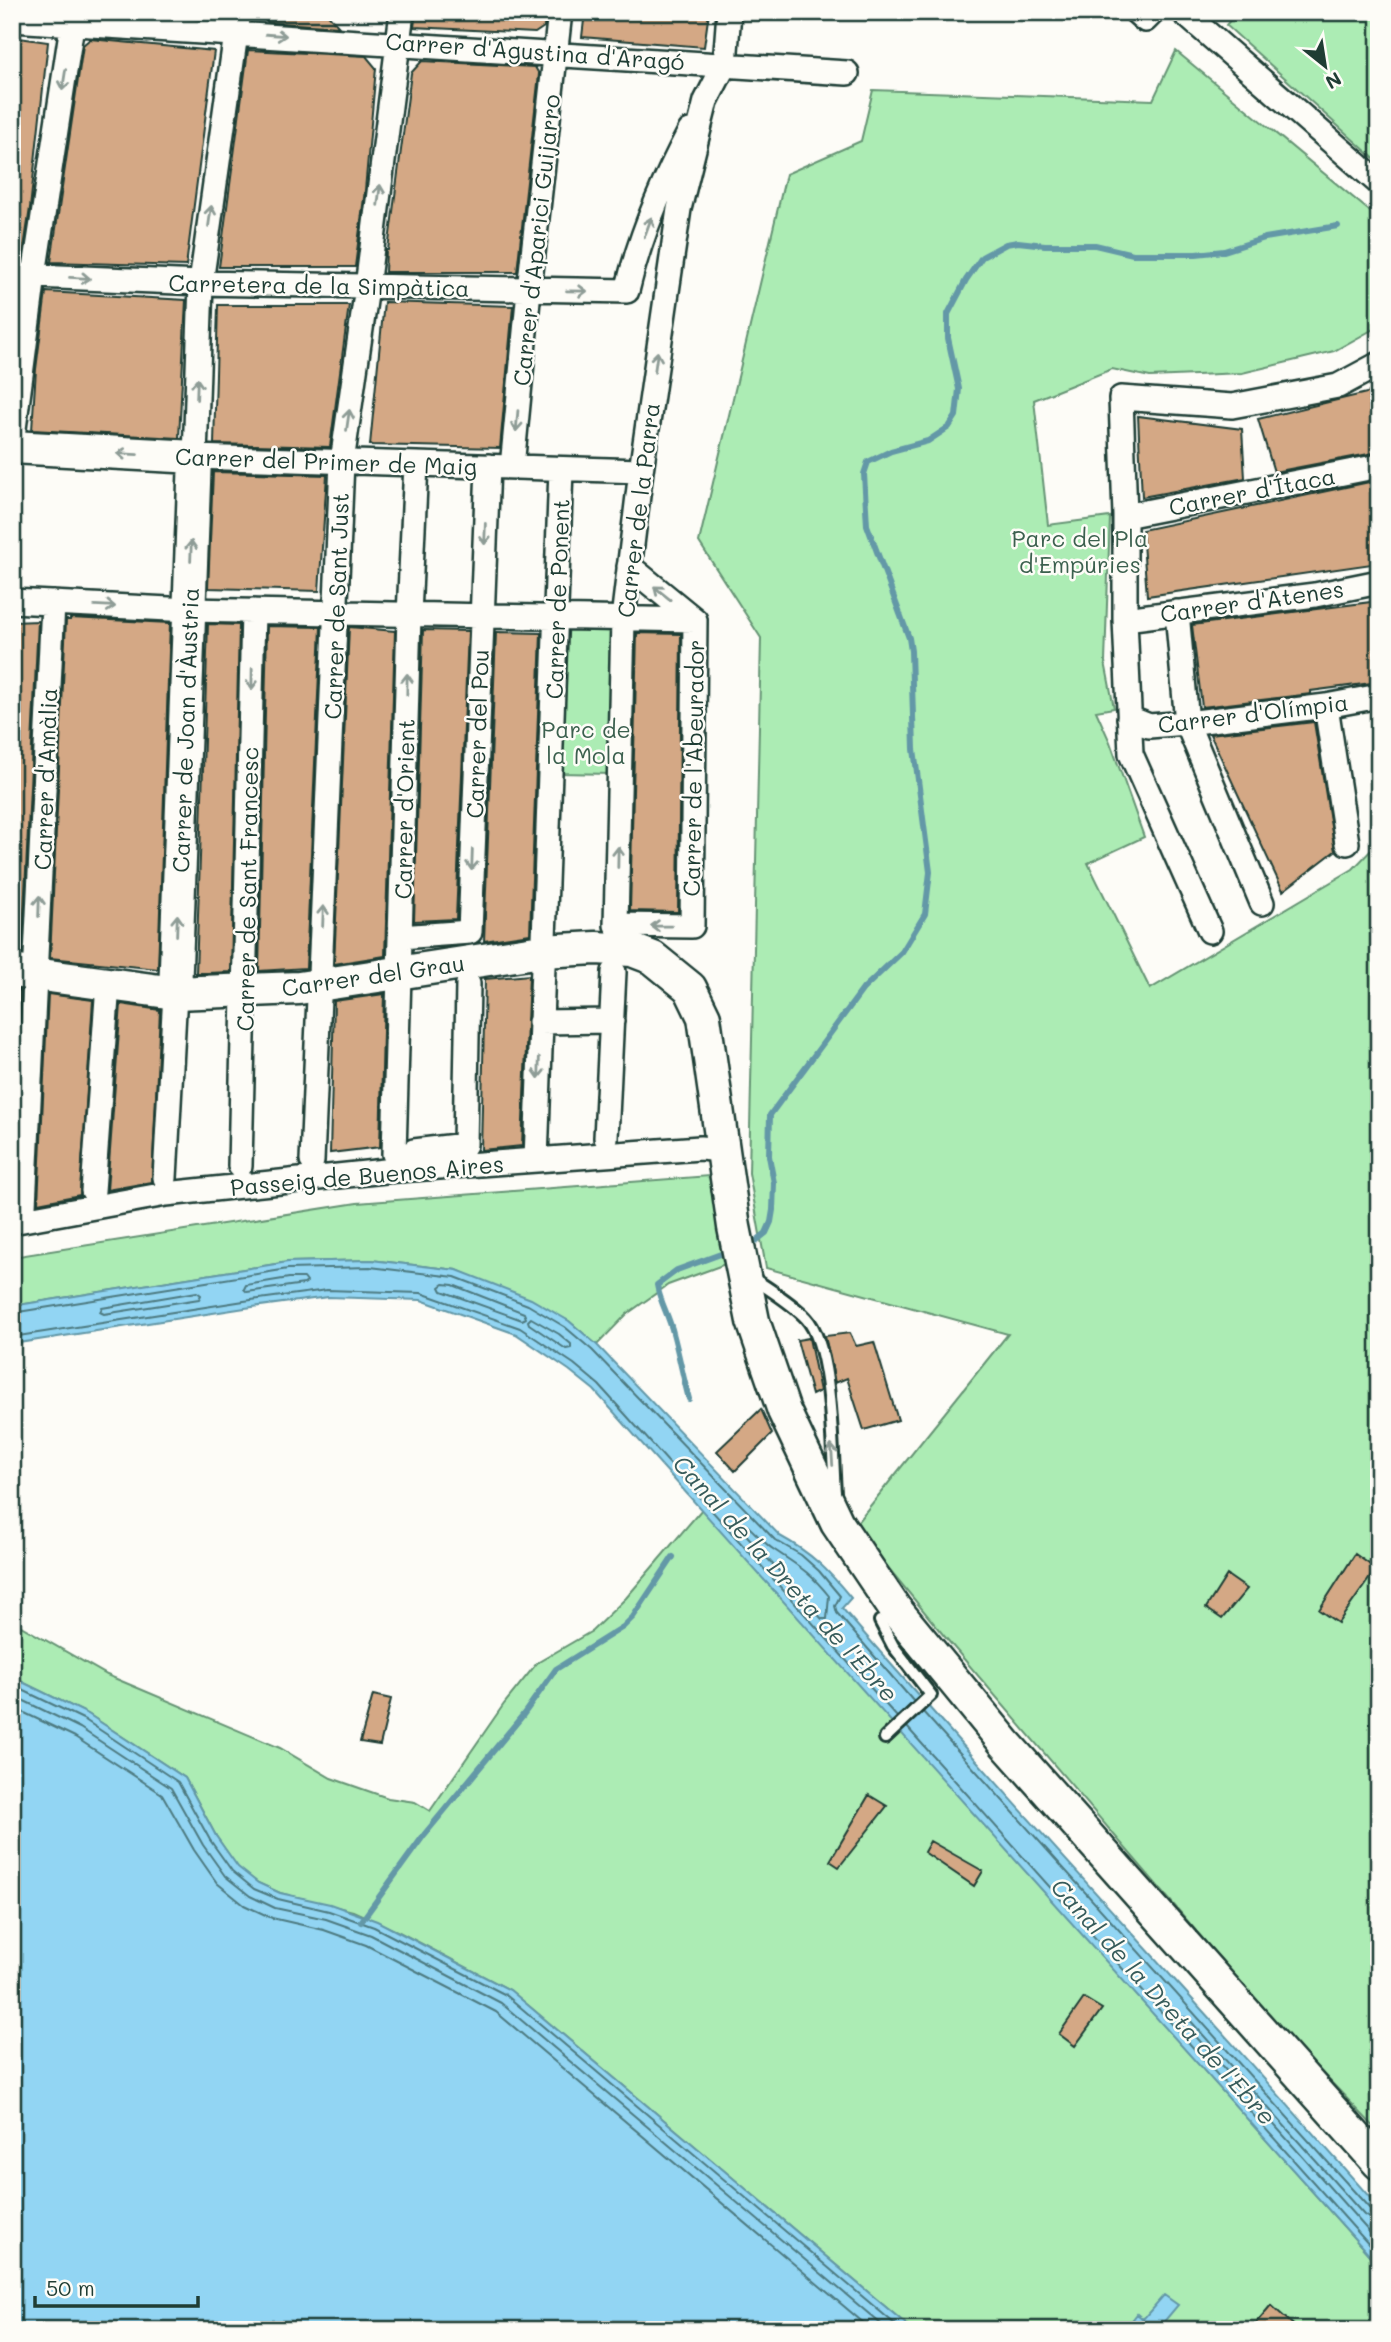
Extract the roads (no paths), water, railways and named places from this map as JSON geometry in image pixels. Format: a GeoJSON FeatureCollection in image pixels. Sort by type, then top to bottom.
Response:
{"type":"FeatureCollection","features":[{"type":"Feature","properties":{"kind":"street","name":"Carrer de Sant Just"},"geometry":{"type":"LineString","coordinates":[[312,1161],[342,462],[368,287],[402,12]]}},
{"type":"Feature","properties":{"kind":"street","name":"Carrer d'Aparici Guijarro"},"geometry":{"type":"LineString","coordinates":[[512,467],[561,12]]}},
{"type":"Feature","properties":{"kind":"street"},"geometry":{"type":"LineString","coordinates":[[725,64],[729,12]]}},
{"type":"Feature","properties":{"kind":"street"},"geometry":{"type":"LineString","coordinates":[[1136,12],[1145,20],[1153,12]]}},
{"type":"Feature","properties":{"kind":"street"},"geometry":{"type":"LineString","coordinates":[[1183,12],[1379,183]]}},
{"type":"Feature","properties":{"kind":"street","name":"Carrer d'Agustina d'Aragó"},"geometry":{"type":"LineString","coordinates":[[12,20],[74,18],[237,22],[398,43],[847,73]]}},
{"type":"Feature","properties":{"kind":"street"},"geometry":{"type":"LineString","coordinates":[[12,445],[23,275],[74,18]]}},
{"type":"Feature","properties":{"kind":"street","name":"Carrer de Joan d'Àustria"},"geometry":{"type":"LineString","coordinates":[[165,1178],[175,993],[201,283],[237,22]]}},
{"type":"Feature","properties":{"kind":"street","name":"Carrer de la Parra"},"geometry":{"type":"LineString","coordinates":[[627,292],[633,264],[662,186],[725,64]]}},
{"type":"Feature","properties":{"kind":"street","name":"Carrer de la Parra"},"geometry":{"type":"LineString","coordinates":[[616,925],[623,619],[641,471],[679,209],[706,101]]}},
{"type":"Feature","properties":{"kind":"street","name":"Carretera de la Simpàtica"},"geometry":{"type":"LineString","coordinates":[[23,275],[201,283],[627,292]]}},
{"type":"Feature","properties":{"kind":"street"},"geometry":{"type":"LineString","coordinates":[[1210,931],[1132,754],[1125,619],[1121,398],[1232,407],[1338,386],[1379,364]]}},
{"type":"Feature","properties":{"kind":"street","name":"Carrer del Primer de Maig"},"geometry":{"type":"LineString","coordinates":[[12,445],[195,457],[641,471]]}},
{"type":"Feature","properties":{"kind":"street","name":"Carrer d'Orient"},"geometry":{"type":"LineString","coordinates":[[398,1162],[400,937],[416,464]]}},
{"type":"Feature","properties":{"kind":"street","name":"Carrer del Pou"},"geometry":{"type":"LineString","coordinates":[[400,937],[470,932],[488,466]]}},
{"type":"Feature","properties":{"kind":"street","name":"Carrer d'Ítaca"},"geometry":{"type":"LineString","coordinates":[[1125,516],[1379,466]]}},
{"type":"Feature","properties":{"kind":"street","name":"Carrer de Ponent"},"geometry":{"type":"LineString","coordinates":[[536,1160],[561,469]]}},
{"type":"Feature","properties":{"kind":"street","name":"Carrer de l'Abeurador"},"geometry":{"type":"LineString","coordinates":[[616,925],[692,926],[695,620],[629,566]]}},
{"type":"Feature","properties":{"kind":"street","name":"Carrer d'Atenes"},"geometry":{"type":"LineString","coordinates":[[1125,619],[1315,595],[1379,582]]}},
{"type":"Feature","properties":{"kind":"street"},"geometry":{"type":"LineString","coordinates":[[12,601],[189,610],[695,620]]}},
{"type":"Feature","properties":{"kind":"street","name":"Carrer d'Amàlia"},"geometry":{"type":"LineString","coordinates":[[18,1214],[24,973],[53,603]]}},
{"type":"Feature","properties":{"kind":"street","name":"Carrer de Sant Francesc"},"geometry":{"type":"LineString","coordinates":[[240,1166],[253,611]]}},
{"type":"Feature","properties":{"kind":"street"},"geometry":{"type":"LineString","coordinates":[[1177,612],[1187,723],[1262,903]]}},
{"type":"Feature","properties":{"kind":"street","name":"Carrer d'Olímpia"},"geometry":{"type":"LineString","coordinates":[[1129,718],[1149,726],[1187,723],[1326,706],[1379,696]]}},
{"type":"Feature","properties":{"kind":"street"},"geometry":{"type":"LineString","coordinates":[[1326,706],[1347,843]]}},
{"type":"Feature","properties":{"kind":"street","name":"Carrer del Grau"},"geometry":{"type":"LineString","coordinates":[[24,973],[175,993],[246,990],[321,985],[542,951],[596,948],[632,950],[653,958],[690,988],[704,1017],[742,1270],[753,1321],[766,1366],[784,1411],[837,1524],[895,1609],[1005,1743],[1379,2163]]}},
{"type":"Feature","properties":{"kind":"street"},"geometry":{"type":"LineString","coordinates":[[606,1138],[614,972]]}},
{"type":"Feature","properties":{"kind":"street"},"geometry":{"type":"LineString","coordinates":[[93,1191],[108,984]]}},
{"type":"Feature","properties":{"kind":"street"},"geometry":{"type":"LineString","coordinates":[[398,1162],[414,1152],[465,1145],[468,984]]}},
{"type":"Feature","properties":{"kind":"street"},"geometry":{"type":"LineString","coordinates":[[540,1022],[612,1021]]}},
{"type":"Feature","properties":{"kind":"street","name":"Passeig de Buenos Aires"},"geometry":{"type":"LineString","coordinates":[[18,1214],[398,1162],[536,1160],[700,1148],[723,1150]]}},
{"type":"Feature","properties":{"kind":"lane"},"geometry":{"type":"LineString","coordinates":[[742,1270],[808,1319],[821,1348],[830,1401],[837,1524]]}},
{"type":"Feature","properties":{"kind":"lane"},"geometry":{"type":"LineString","coordinates":[[880,1620],[893,1646],[931,1695],[885,1738]]}},
{"type":"Feature","properties":{"kind":"water","name":"Canal de la Dreta de l'Ebre"},"geometry":{"type":"Polygon","coordinates":[[[371,1260],[457,1270],[531,1299],[569,1321],[597,1345],[780,1536],[802,1549],[827,1571],[851,1598],[842,1608],[1379,2208],[1379,2266],[594,1390],[516,1334],[421,1300],[328,1297],[12,1344],[12,1306],[288,1262],[371,1260]]]}},
{"type":"Feature","properties":{"kind":"water"},"geometry":{"type":"Polygon","coordinates":[[[12,1677],[88,1714],[185,1778],[216,1836],[238,1867],[258,1883],[280,1893],[330,1904],[377,1921],[510,1990],[913,2330],[12,2330],[12,1677]]]}},
{"type":"Feature","properties":{"kind":"water"},"geometry":{"type":"Polygon","coordinates":[[[1164,2295],[1178,2305],[1157,2330],[1131,2330],[1127,2327],[1137,2314],[1143,2319],[1164,2295]]]}},
{"type":"Feature","properties":{"kind":"waterway"},"geometry":{"type":"LineString","coordinates":[[756,1241],[766,1233],[773,1210],[774,1183],[769,1156],[770,1115],[863,989],[902,952],[925,914],[930,872],[914,749],[911,651],[909,638],[867,525],[864,474],[868,462],[891,451],[928,441],[949,427],[956,416],[959,389],[948,338],[948,314],[966,280],[982,257],[1006,244],[1018,242],[1095,245],[1133,254],[1196,254],[1224,251],[1265,238],[1338,226]]}},
{"type":"Feature","properties":{"kind":"waterway"},"geometry":{"type":"LineString","coordinates":[[689,1399],[671,1327],[657,1285],[677,1270],[729,1251]]}},
{"type":"Feature","properties":{"kind":"waterway"},"geometry":{"type":"LineString","coordinates":[[361,1922],[424,1835],[523,1715],[556,1669],[623,1627],[633,1617],[673,1557]]}},
{"type":"Feature","properties":{"kind":"park label","name":"Parc del Pla d'Empúries"},"geometry":{"type":"Point","coordinates":[1080,551]}},
{"type":"Feature","properties":{"kind":"park label","name":"Parc de la Mola"},"geometry":{"type":"Point","coordinates":[586,742]}}]}
